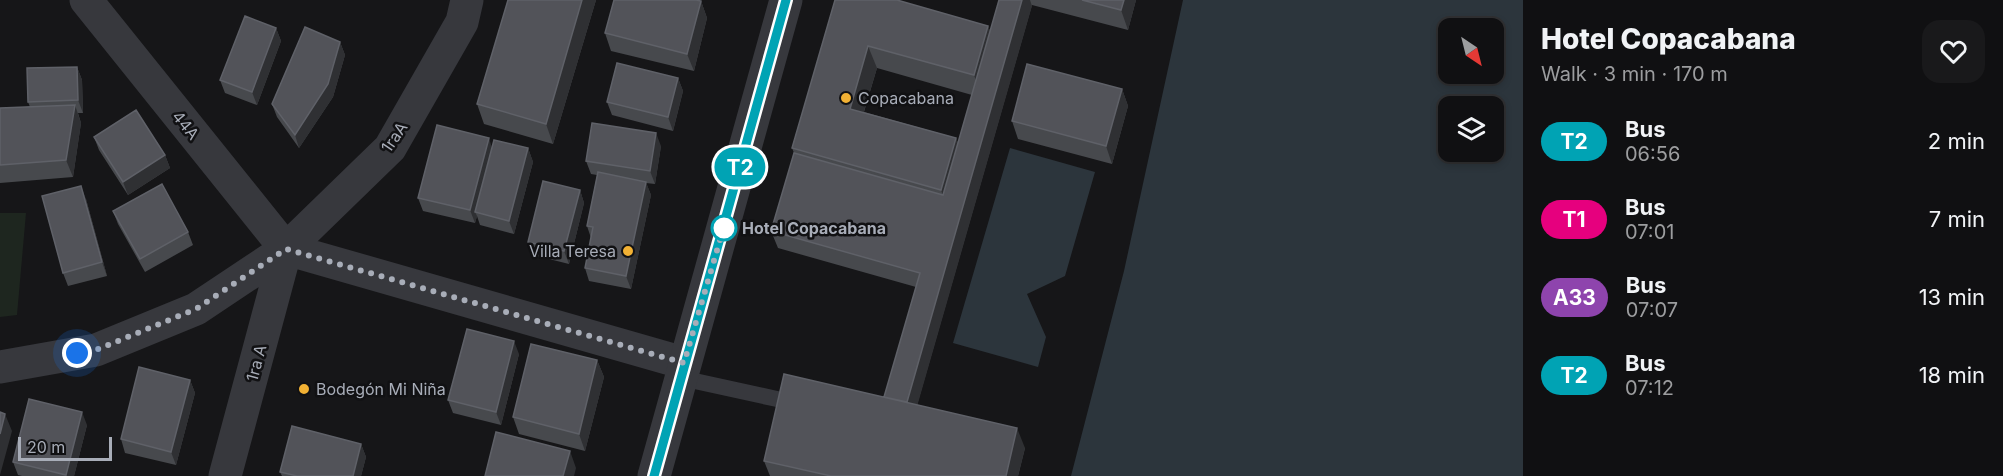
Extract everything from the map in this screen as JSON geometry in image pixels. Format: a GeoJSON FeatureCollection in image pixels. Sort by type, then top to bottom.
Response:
{"type":"FeatureCollection","features":[{"type":"Feature","properties":{"kind":"street","name":"44A"},"geometry":{"type":"LineString","coordinates":[[86,0],[286,249]]}},
{"type":"Feature","properties":{"kind":"street","name":"1raA"},"geometry":{"type":"LineString","coordinates":[[0,367],[96,350],[196,309],[286,249],[390,148],[462,22],[467,0]]}},
{"type":"Feature","properties":{"kind":"street"},"geometry":{"type":"LineString","coordinates":[[654,476],[786,0]]}},
{"type":"Feature","properties":{"kind":"street"},"geometry":{"type":"LineString","coordinates":[[286,249],[683,371]]}},
{"type":"Feature","properties":{"kind":"street","name":"1ra A"},"geometry":{"type":"LineString","coordinates":[[225,476],[286,249]]}},
{"type":"Feature","properties":{"kind":"lane"},"geometry":{"type":"LineString","coordinates":[[683,371],[777,399]]}},
{"type":"Feature","properties":{"kind":"shaded area"},"geometry":{"type":"Polygon","coordinates":[[[1183,0],[1523,0],[1523,476],[1071,476],[1124,271],[1183,0]]]}},
{"type":"Feature","properties":{"kind":"shaded area"},"geometry":{"type":"Polygon","coordinates":[[[1010,148],[1095,172],[1065,276],[1027,294],[1046,337],[1038,367],[953,343],[1010,148]]]}},
{"type":"Feature","properties":{"kind":"shaded area"},"geometry":{"type":"Polygon","coordinates":[[[0,213],[26,213],[17,315],[0,317],[0,213]]]}},
{"type":"Feature","properties":{"kind":"building"},"geometry":{"type":"Polygon","coordinates":[[[508,0],[582,0],[546,124],[477,104],[508,0]]]}},
{"type":"Feature","properties":{"kind":"building"},"geometry":{"type":"Polygon","coordinates":[[[614,0],[701,1],[687,54],[605,33],[614,0]]]}},
{"type":"Feature","properties":{"kind":"building"},"geometry":{"type":"Polygon","coordinates":[[[835,0],[897,0],[988,26],[974,75],[868,46],[850,109],[956,138],[941,190],[792,148],[835,0]]]}},
{"type":"Feature","properties":{"kind":"building"},"geometry":{"type":"Polygon","coordinates":[[[999,0],[1022,0],[907,402],[884,397],[920,273],[771,231],[794,153],[943,195],[999,0]]]}},
{"type":"Feature","properties":{"kind":"building"},"geometry":{"type":"Polygon","coordinates":[[[1082,0],[1124,0],[1121,10],[1082,0]]]}},
{"type":"Feature","properties":{"kind":"building"},"geometry":{"type":"Polygon","coordinates":[[[245,16],[276,28],[252,92],[220,80],[245,16]]]}},
{"type":"Feature","properties":{"kind":"building"},"geometry":{"type":"Polygon","coordinates":[[[305,27],[340,42],[328,84],[295,135],[272,104],[305,27]]]}},
{"type":"Feature","properties":{"kind":"building"},"geometry":{"type":"Polygon","coordinates":[[[617,63],[678,78],[668,117],[607,102],[617,63]]]}},
{"type":"Feature","properties":{"kind":"building"},"geometry":{"type":"Polygon","coordinates":[[[1027,64],[1122,89],[1106,146],[1012,121],[1027,64]]]}},
{"type":"Feature","properties":{"kind":"building"},"geometry":{"type":"Polygon","coordinates":[[[77,67],[78,100],[28,102],[27,68],[77,67]]]}},
{"type":"Feature","properties":{"kind":"building"},"geometry":{"type":"Polygon","coordinates":[[[75,105],[66,160],[0,165],[0,108],[75,105]]]}},
{"type":"Feature","properties":{"kind":"building"},"geometry":{"type":"Polygon","coordinates":[[[136,110],[165,155],[123,182],[94,137],[136,110]]]}},
{"type":"Feature","properties":{"kind":"building"},"geometry":{"type":"Polygon","coordinates":[[[592,123],[656,133],[650,171],[586,161],[592,123]]]}},
{"type":"Feature","properties":{"kind":"building"},"geometry":{"type":"Polygon","coordinates":[[[437,125],[489,138],[470,210],[418,198],[437,125]]]}},
{"type":"Feature","properties":{"kind":"building"},"geometry":{"type":"Polygon","coordinates":[[[494,140],[528,148],[509,221],[475,212],[494,140]]]}},
{"type":"Feature","properties":{"kind":"building"},"geometry":{"type":"Polygon","coordinates":[[[598,172],[646,182],[626,276],[585,268],[593,227],[587,226],[598,172]]]}},
{"type":"Feature","properties":{"kind":"building"},"geometry":{"type":"Polygon","coordinates":[[[543,181],[580,190],[564,251],[528,242],[543,181]]]}},
{"type":"Feature","properties":{"kind":"building"},"geometry":{"type":"Polygon","coordinates":[[[162,184],[188,232],[140,259],[113,211],[162,184]]]}},
{"type":"Feature","properties":{"kind":"building"},"geometry":{"type":"Polygon","coordinates":[[[81,186],[102,262],[63,273],[42,196],[81,186]]]}},
{"type":"Feature","properties":{"kind":"building"},"geometry":{"type":"Polygon","coordinates":[[[467,329],[514,341],[496,412],[448,400],[467,329]]]}},
{"type":"Feature","properties":{"kind":"building"},"geometry":{"type":"Polygon","coordinates":[[[531,344],[597,360],[579,434],[513,417],[531,344]]]}},
{"type":"Feature","properties":{"kind":"building"},"geometry":{"type":"Polygon","coordinates":[[[139,367],[190,380],[171,452],[121,439],[139,367]]]}},
{"type":"Feature","properties":{"kind":"building"},"geometry":{"type":"Polygon","coordinates":[[[784,374],[1017,428],[1006,476],[831,476],[764,461],[784,374]]]}},
{"type":"Feature","properties":{"kind":"building"},"geometry":{"type":"Polygon","coordinates":[[[29,399],[82,412],[66,475],[13,462],[29,399]]]}},
{"type":"Feature","properties":{"kind":"building"},"geometry":{"type":"Polygon","coordinates":[[[0,412],[5,414],[0,434],[0,412]]]}},
{"type":"Feature","properties":{"kind":"building"},"geometry":{"type":"Polygon","coordinates":[[[292,426],[361,444],[353,476],[297,476],[280,472],[292,426]]]}},
{"type":"Feature","properties":{"kind":"building"},"geometry":{"type":"Polygon","coordinates":[[[496,432],[570,451],[563,476],[485,476],[496,432]]]}},
{"type":"Feature","properties":{"kind":"bus line","name":"T2"},"geometry":{"type":"LineString","coordinates":[[654,476],[786,0]]}},
{"type":"Feature","properties":{"kind":"place","name":"Copacabana"},"geometry":{"type":"Point","coordinates":[846,98]}},
{"type":"Feature","properties":{"kind":"place","name":"Hotel Copacabana"},"geometry":{"type":"Point","coordinates":[724,228]}},
{"type":"Feature","properties":{"kind":"place","name":"Villa Teresa"},"geometry":{"type":"Point","coordinates":[628,251]}},
{"type":"Feature","properties":{"kind":"place","name":"Bodegón Mi Niña"},"geometry":{"type":"Point","coordinates":[304,389]}},
{"type":"Feature","properties":{"kind":"route"},"geometry":{"type":"LineString","coordinates":[[77,353],[96,350],[196,309],[286,249],[684,363],[725,223],[724,228]]}}]}
